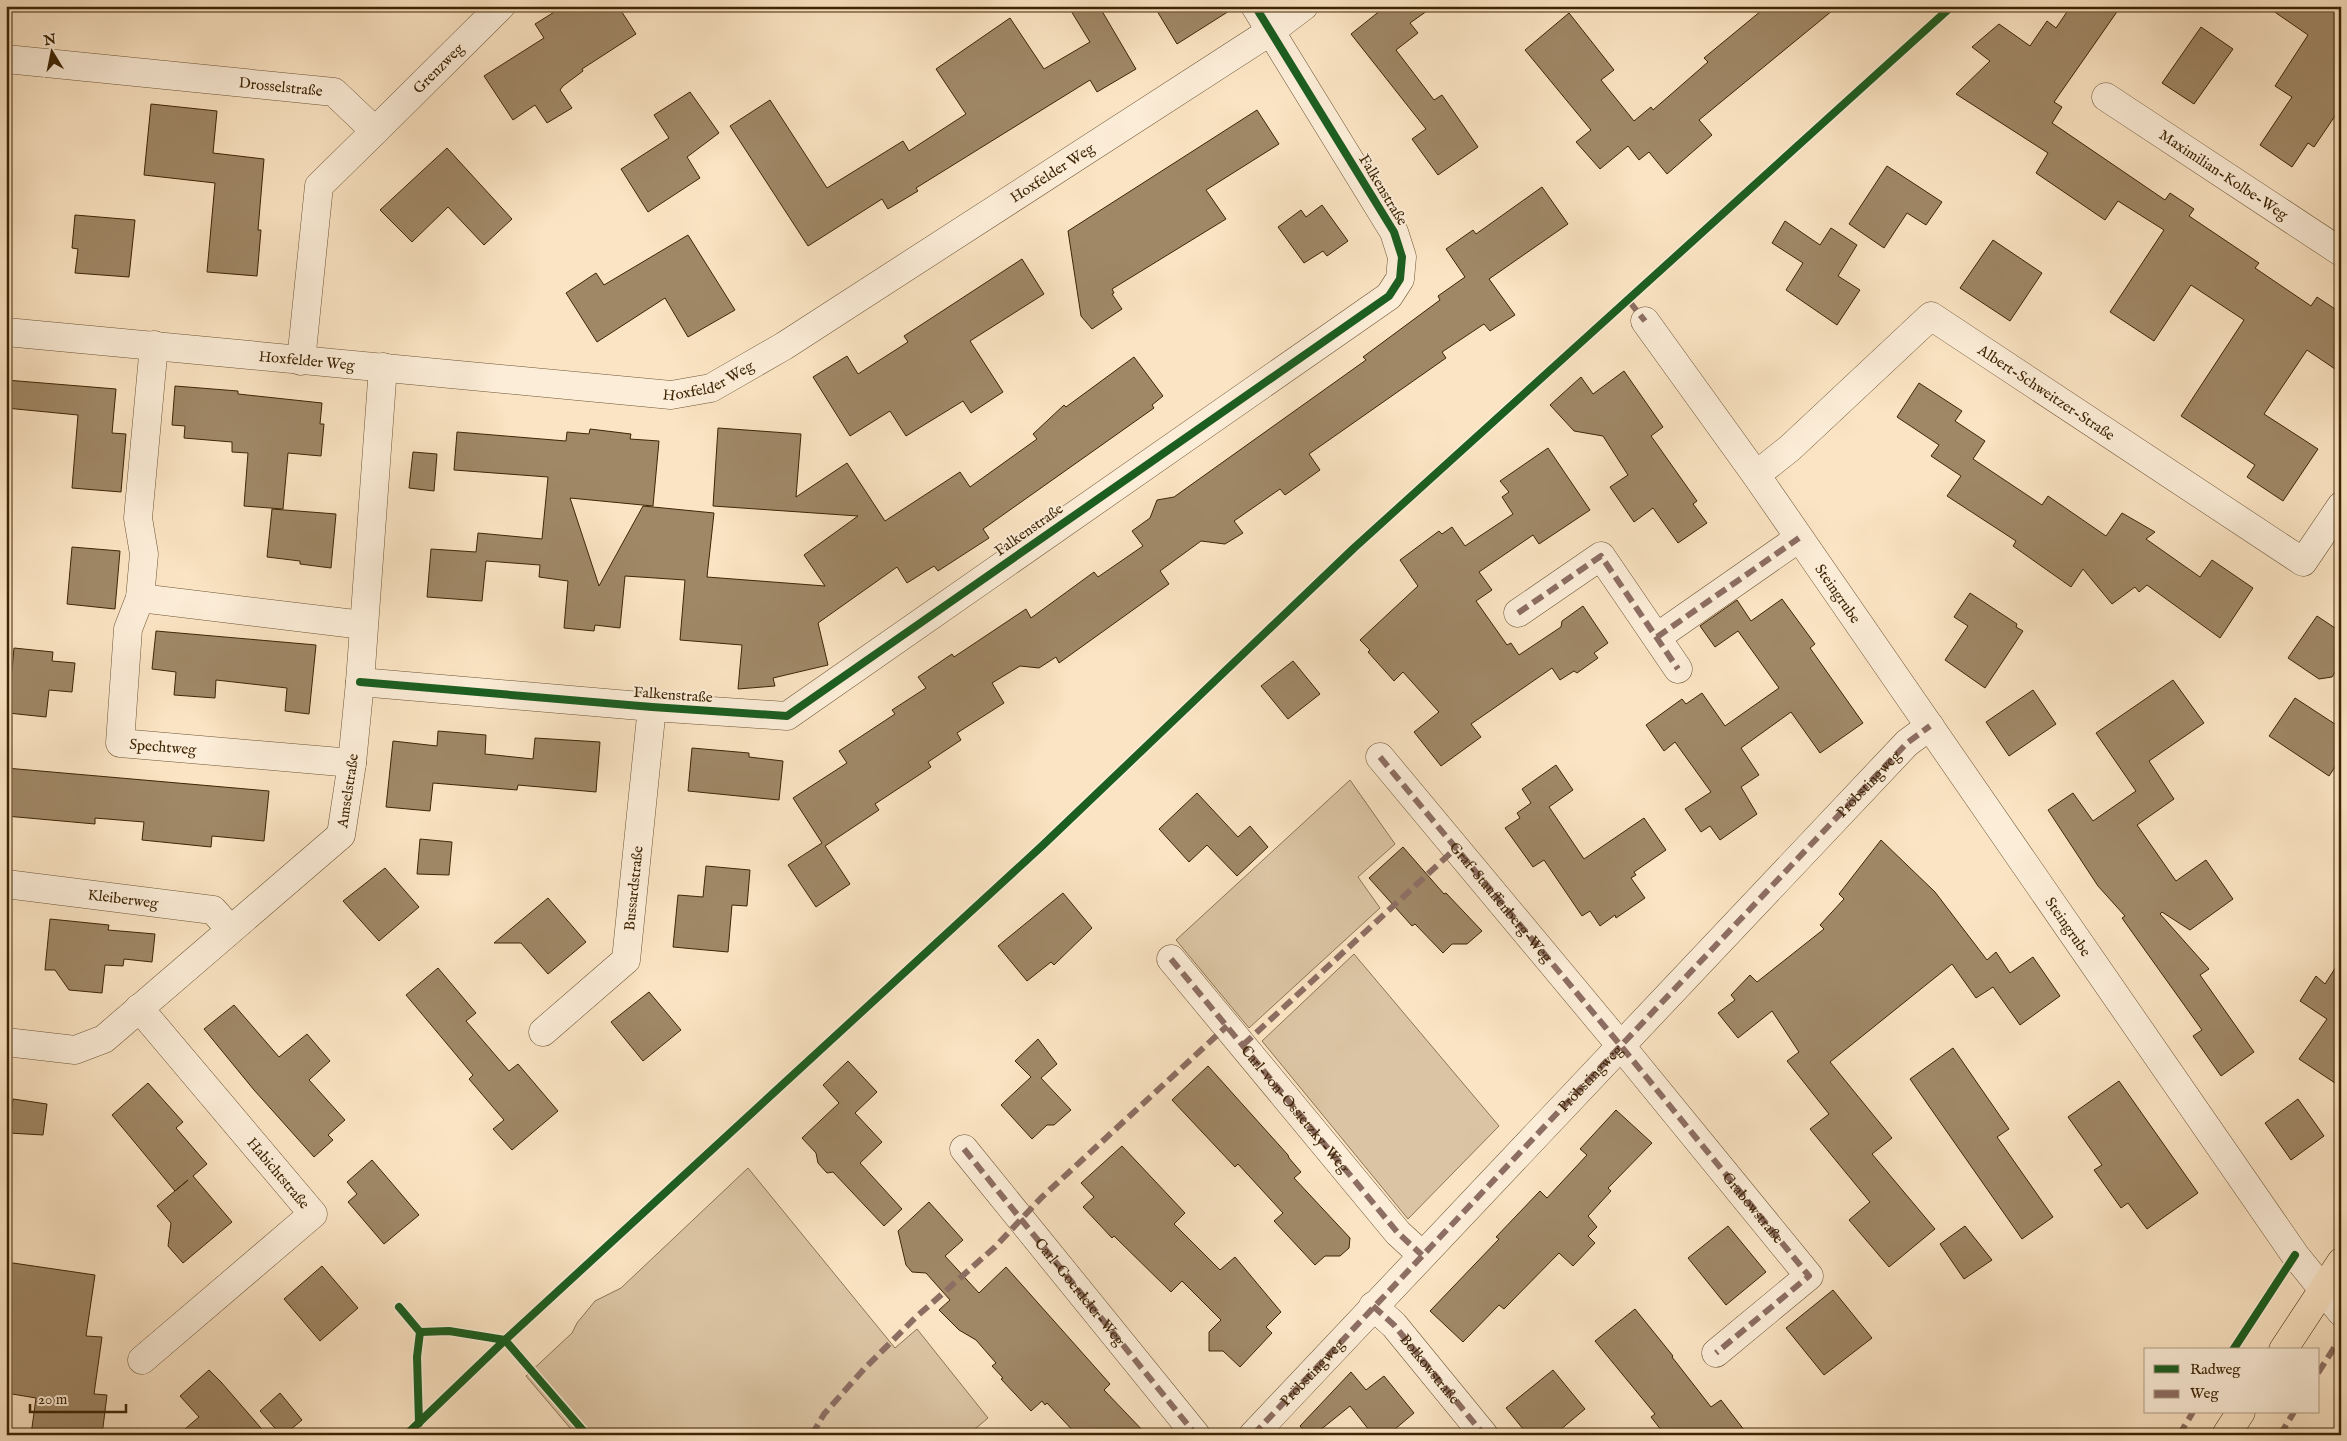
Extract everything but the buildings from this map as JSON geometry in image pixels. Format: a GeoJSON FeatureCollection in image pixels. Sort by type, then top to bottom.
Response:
{"type":"FeatureCollection","features":[{"type":"Feature","properties":{"kind":"main road"},"geometry":{"type":"LineString","coordinates":[[2284,1348],[2341,1262]]}},
{"type":"Feature","properties":{"kind":"main road"},"geometry":{"type":"LineString","coordinates":[[2226,1435],[2241,1414]]}},
{"type":"Feature","properties":{"kind":"street","name":"Grenzweg"},"geometry":{"type":"LineString","coordinates":[[376,131],[500,6]]}},
{"type":"Feature","properties":{"kind":"street","name":"Falkenstraße"},"geometry":{"type":"LineString","coordinates":[[360,682],[652,707],[787,716],[1389,296],[1400,279],[1402,257],[1394,232],[1255,6]]}},
{"type":"Feature","properties":{"kind":"street","name":"Hoxfelder Weg"},"geometry":{"type":"LineString","coordinates":[[6,332],[671,395],[712,388],[784,346],[1271,31],[1304,6]]}},
{"type":"Feature","properties":{"kind":"street","name":"Drosselstraße"},"geometry":{"type":"LineString","coordinates":[[6,59],[334,92],[376,131]]}},
{"type":"Feature","properties":{"kind":"street","name":"Maximilian-Kolbe-Weg"},"geometry":{"type":"LineString","coordinates":[[2106,97],[2341,252]]}},
{"type":"Feature","properties":{"kind":"street"},"geometry":{"type":"LineString","coordinates":[[301,361],[319,186],[376,131]]}},
{"type":"Feature","properties":{"kind":"street","name":"Albert-Schweitzer-Straße"},"geometry":{"type":"LineString","coordinates":[[1756,475],[1790,448],[1931,316],[2303,562],[2341,506]]}},
{"type":"Feature","properties":{"kind":"street","name":"Steingrube"},"geometry":{"type":"LineString","coordinates":[[1645,321],[1756,475],[2295,1255],[2341,1312]]}},
{"type":"Feature","properties":{"kind":"street","name":"Spechtweg"},"geometry":{"type":"LineString","coordinates":[[154,345],[138,518],[144,554],[140,598],[128,629],[120,743],[352,764]]}},
{"type":"Feature","properties":{"kind":"street","name":"Amselstraße"},"geometry":{"type":"LineString","coordinates":[[6,1042],[75,1050],[104,1039],[341,835],[352,764],[360,682],[383,367]]}},
{"type":"Feature","properties":{"kind":"street"},"geometry":{"type":"LineString","coordinates":[[1657,636],[1799,538]]}},
{"type":"Feature","properties":{"kind":"street"},"geometry":{"type":"LineString","coordinates":[[1518,613],[1601,556],[1678,668]]}},
{"type":"Feature","properties":{"kind":"street"},"geometry":{"type":"LineString","coordinates":[[140,598],[363,625]]}},
{"type":"Feature","properties":{"kind":"street","name":"Bussardstraße"},"geometry":{"type":"LineString","coordinates":[[543,1032],[626,960],[652,707]]}},
{"type":"Feature","properties":{"kind":"street","name":"Pröbstingweg"},"geometry":{"type":"LineString","coordinates":[[1254,1435],[1373,1306],[1907,743],[1930,726]]}},
{"type":"Feature","properties":{"kind":"street","name":"Graf-Stauffenberg-Weg"},"geometry":{"type":"LineString","coordinates":[[1380,757],[1621,1046]]}},
{"type":"Feature","properties":{"kind":"street","name":"Kleiberweg"},"geometry":{"type":"LineString","coordinates":[[6,884],[213,910],[230,929]]}},
{"type":"Feature","properties":{"kind":"street","name":"Carl-von-Ossietzky-Weg"},"geometry":{"type":"LineString","coordinates":[[1171,959],[1398,1233],[1422,1255]]}},
{"type":"Feature","properties":{"kind":"street","name":"Habichtstraße"},"geometry":{"type":"LineString","coordinates":[[138,1008],[313,1214],[142,1360]]}},
{"type":"Feature","properties":{"kind":"street","name":"Grabowstraße"},"geometry":{"type":"LineString","coordinates":[[1621,1046],[1809,1276],[1716,1353]]}},
{"type":"Feature","properties":{"kind":"street","name":"Carl-Goerdeler-Weg"},"geometry":{"type":"LineString","coordinates":[[964,1149],[1196,1435]]}},
{"type":"Feature","properties":{"kind":"street","name":"Bolkowstraße"},"geometry":{"type":"LineString","coordinates":[[1373,1306],[1394,1325],[1484,1435]]}},
{"type":"Feature","properties":{"kind":"shaded area"},"geometry":{"type":"Polygon","coordinates":[[[1350,780],[1395,844],[1358,877],[1380,908],[1249,1028],[1176,940],[1350,780]]]}},
{"type":"Feature","properties":{"kind":"shaded area"},"geometry":{"type":"Polygon","coordinates":[[[1354,954],[1499,1126],[1408,1219],[1262,1041],[1354,954]]]}},
{"type":"Feature","properties":{"kind":"shaded area"},"geometry":{"type":"Polygon","coordinates":[[[748,1168],[895,1348],[917,1329],[988,1418],[968,1435],[576,1435],[526,1376],[572,1333],[577,1323],[595,1301],[621,1288],[748,1168]]]}},
{"type":"Feature","properties":{"kind":"marked path"},"geometry":{"type":"LineString","coordinates":[[1629,301],[1645,321]]}},
{"type":"Feature","properties":{"kind":"marked path"},"geometry":{"type":"LineString","coordinates":[[1657,637],[1799,538]]}},
{"type":"Feature","properties":{"kind":"marked path"},"geometry":{"type":"LineString","coordinates":[[1518,613],[1601,556],[1678,669]]}},
{"type":"Feature","properties":{"kind":"marked path"},"geometry":{"type":"LineString","coordinates":[[1253,1435],[1907,743],[1930,726]]}},
{"type":"Feature","properties":{"kind":"marked path"},"geometry":{"type":"LineString","coordinates":[[1380,757],[1621,1046],[1809,1276],[1716,1353]]}},
{"type":"Feature","properties":{"kind":"marked path"},"geometry":{"type":"LineString","coordinates":[[1243,1045],[1456,848]]}},
{"type":"Feature","properties":{"kind":"marked path"},"geometry":{"type":"LineString","coordinates":[[1171,959],[1398,1233],[1422,1255]]}},
{"type":"Feature","properties":{"kind":"marked path"},"geometry":{"type":"LineString","coordinates":[[812,1435],[824,1414],[864,1369],[915,1318],[995,1247],[1041,1198],[1227,1026]]}},
{"type":"Feature","properties":{"kind":"marked path"},"geometry":{"type":"LineString","coordinates":[[964,1149],[1196,1435]]}},
{"type":"Feature","properties":{"kind":"marked path"},"geometry":{"type":"LineString","coordinates":[[1373,1306],[1394,1325],[1484,1435]]}},
{"type":"Feature","properties":{"kind":"marked path"},"geometry":{"type":"LineString","coordinates":[[2320,1370],[2341,1337]]}},
{"type":"Feature","properties":{"kind":"marked path"},"geometry":{"type":"LineString","coordinates":[[2179,1435],[2192,1414]]}},
{"type":"Feature","properties":{"kind":"marked path"},"geometry":{"type":"LineString","coordinates":[[2280,1435],[2293,1414]]}},
{"type":"Feature","properties":{"kind":"cycle path"},"geometry":{"type":"LineString","coordinates":[[360,682],[652,707],[787,716],[1389,296],[1400,279],[1402,257],[1394,232],[1255,6]]}},
{"type":"Feature","properties":{"kind":"cycle path"},"geometry":{"type":"LineString","coordinates":[[406,1435],[505,1340],[1043,845],[1354,548],[1952,6]]}},
{"type":"Feature","properties":{"kind":"cycle path"},"geometry":{"type":"LineString","coordinates":[[2234,1348],[2295,1255]]}},
{"type":"Feature","properties":{"kind":"cycle path"},"geometry":{"type":"LineString","coordinates":[[399,1307],[420,1332],[417,1357],[419,1423]]}},
{"type":"Feature","properties":{"kind":"cycle path"},"geometry":{"type":"LineString","coordinates":[[420,1332],[449,1331],[505,1340],[587,1435]]}}]}
